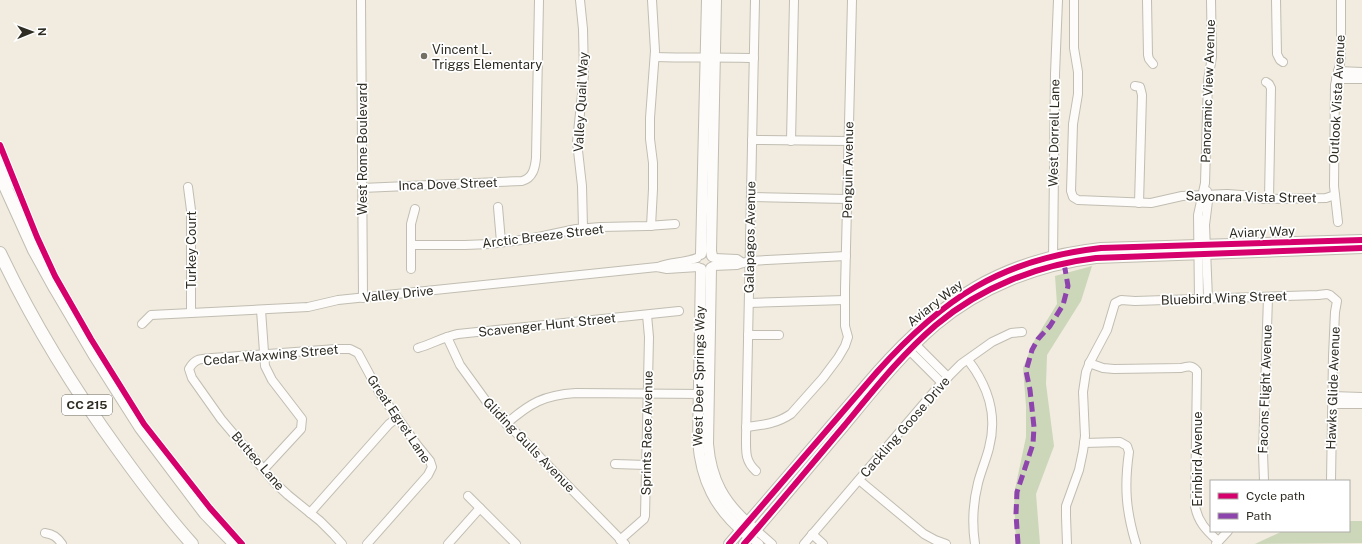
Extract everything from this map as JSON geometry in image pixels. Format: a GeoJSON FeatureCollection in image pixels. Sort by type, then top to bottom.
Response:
{"type":"FeatureCollection","features":[{"type":"Feature","properties":{"kind":"highway"},"geometry":{"type":"LineString","coordinates":[[0,157],[34,250]]}},
{"type":"Feature","properties":{"kind":"highway","name":"CC 215"},"geometry":{"type":"LineString","coordinates":[[0,176],[34,250],[94,354],[141,428],[205,513],[235,544]]}},
{"type":"Feature","properties":{"kind":"highway","name":"CC 215"},"geometry":{"type":"LineString","coordinates":[[0,253],[38,326],[75,387],[101,426],[157,503],[192,544]]}},
{"type":"Feature","properties":{"kind":"main road","name":"West Deer Springs Way"},"geometry":{"type":"LineString","coordinates":[[704,394],[713,262],[711,251],[710,57],[707,0]]}},
{"type":"Feature","properties":{"kind":"main road","name":"West Deer Springs Way"},"geometry":{"type":"LineString","coordinates":[[716,0],[710,57],[699,262],[704,394],[709,459],[713,474],[726,500],[750,537]]}},
{"type":"Feature","properties":{"kind":"main road","name":"Aviary Way"},"geometry":{"type":"LineString","coordinates":[[729,544],[909,344],[982,294],[1053,261],[1081,260],[1202,249],[1362,240]]}},
{"type":"Feature","properties":{"kind":"main road","name":"Aviary Way"},"geometry":{"type":"LineString","coordinates":[[1202,249],[1362,248]]}},
{"type":"Feature","properties":{"kind":"main road"},"geometry":{"type":"LineString","coordinates":[[707,253],[713,262],[706,271],[699,262],[707,253]]}},
{"type":"Feature","properties":{"kind":"main road","name":"Aviary Way"},"geometry":{"type":"LineString","coordinates":[[750,537],[891,370],[909,344]]}},
{"type":"Feature","properties":{"kind":"street","name":"West Rome Boulevard"},"geometry":{"type":"LineString","coordinates":[[362,0],[363,298]]}},
{"type":"Feature","properties":{"kind":"street","name":"Inca Dove Street"},"geometry":{"type":"LineString","coordinates":[[362,188],[522,181],[527,180],[532,175],[536,158],[539,0]]}},
{"type":"Feature","properties":{"kind":"street","name":"Valley Quail Way"},"geometry":{"type":"LineString","coordinates":[[580,0],[583,29],[584,75],[577,142],[582,186],[582,228]]}},
{"type":"Feature","properties":{"kind":"street"},"geometry":{"type":"LineString","coordinates":[[651,226],[653,163],[650,138],[650,118],[655,57],[652,0]]}},
{"type":"Feature","properties":{"kind":"street","name":"Galapagos Avenue"},"geometry":{"type":"LineString","coordinates":[[756,0],[751,198],[746,262],[748,303],[746,427],[748,461],[750,466],[756,471]]}},
{"type":"Feature","properties":{"kind":"street"},"geometry":{"type":"LineString","coordinates":[[791,141],[794,0]]}},
{"type":"Feature","properties":{"kind":"street","name":"Penguin Avenue"},"geometry":{"type":"LineString","coordinates":[[746,427],[768,425],[784,419],[791,414],[832,367],[847,341],[845,300],[852,0]]}},
{"type":"Feature","properties":{"kind":"street","name":"West Dorrell Lane"},"geometry":{"type":"LineString","coordinates":[[1053,261],[1055,74],[1058,0]]}},
{"type":"Feature","properties":{"kind":"street","name":"Sayonara Vista Street"},"geometry":{"type":"LineString","coordinates":[[1074,0],[1074,48],[1078,72],[1078,94],[1073,124],[1071,191],[1073,197],[1078,200],[1152,203],[1182,196],[1241,195],[1258,199],[1269,199],[1326,198],[1335,195]]}},
{"type":"Feature","properties":{"kind":"street"},"geometry":{"type":"LineString","coordinates":[[1147,0],[1148,51],[1149,59],[1153,64]]}},
{"type":"Feature","properties":{"kind":"street","name":"Panoramic View Avenue"},"geometry":{"type":"LineString","coordinates":[[1202,249],[1205,225],[1208,80],[1212,57],[1211,0]]}},
{"type":"Feature","properties":{"kind":"street"},"geometry":{"type":"LineString","coordinates":[[1276,0],[1277,54],[1283,62]]}},
{"type":"Feature","properties":{"kind":"street","name":"Outlook Vista Avenue"},"geometry":{"type":"LineString","coordinates":[[1338,222],[1334,186],[1337,75],[1341,52],[1341,0]]}},
{"type":"Feature","properties":{"kind":"street"},"geometry":{"type":"LineString","coordinates":[[655,57],[754,58]]}},
{"type":"Feature","properties":{"kind":"street"},"geometry":{"type":"LineString","coordinates":[[1337,75],[1362,72]]}},
{"type":"Feature","properties":{"kind":"street"},"geometry":{"type":"LineString","coordinates":[[1337,75],[1362,79]]}},
{"type":"Feature","properties":{"kind":"street"},"geometry":{"type":"LineString","coordinates":[[1266,82],[1271,88],[1269,199]]}},
{"type":"Feature","properties":{"kind":"street"},"geometry":{"type":"LineString","coordinates":[[1135,86],[1140,88],[1142,95],[1139,203]]}},
{"type":"Feature","properties":{"kind":"street"},"geometry":{"type":"LineString","coordinates":[[752,140],[849,142]]}},
{"type":"Feature","properties":{"kind":"street","name":"Turkey Court"},"geometry":{"type":"LineString","coordinates":[[188,187],[191,210],[191,313]]}},
{"type":"Feature","properties":{"kind":"street"},"geometry":{"type":"LineString","coordinates":[[751,198],[847,199]]}},
{"type":"Feature","properties":{"kind":"street"},"geometry":{"type":"LineString","coordinates":[[498,207],[501,242]]}},
{"type":"Feature","properties":{"kind":"street"},"geometry":{"type":"LineString","coordinates":[[411,269],[411,224],[415,209]]}},
{"type":"Feature","properties":{"kind":"street","name":"Arctic Breeze Street"},"geometry":{"type":"LineString","coordinates":[[411,245],[465,245],[529,239],[582,228],[675,224]]}},
{"type":"Feature","properties":{"kind":"street"},"geometry":{"type":"LineString","coordinates":[[1202,249],[1208,299]]}},
{"type":"Feature","properties":{"kind":"street"},"geometry":{"type":"LineString","coordinates":[[1199,299],[1202,249]]}},
{"type":"Feature","properties":{"kind":"street"},"geometry":{"type":"LineString","coordinates":[[713,262],[737,265],[746,262],[846,256]]}},
{"type":"Feature","properties":{"kind":"street","name":"Valley Drive"},"geometry":{"type":"LineString","coordinates":[[142,324],[151,315],[308,307],[338,300],[657,267],[667,263],[690,261],[699,262]]}},
{"type":"Feature","properties":{"kind":"street","name":"Bluebird Wing Street"},"geometry":{"type":"LineString","coordinates":[[1089,364],[1107,330],[1115,303],[1121,300],[1208,299],[1327,294],[1333,296]]}},
{"type":"Feature","properties":{"kind":"street","name":"Facons Flight Avenue"},"geometry":{"type":"LineString","coordinates":[[1264,480],[1263,453],[1268,296]]}},
{"type":"Feature","properties":{"kind":"street","name":"Hawks Glide Avenue"},"geometry":{"type":"LineString","coordinates":[[1331,480],[1332,400],[1335,312],[1337,303],[1333,296]]}},
{"type":"Feature","properties":{"kind":"street"},"geometry":{"type":"LineString","coordinates":[[748,303],[845,300]]}},
{"type":"Feature","properties":{"kind":"street"},"geometry":{"type":"LineString","coordinates":[[261,310],[265,366],[278,389],[302,419],[301,429],[264,469]]}},
{"type":"Feature","properties":{"kind":"street","name":"Scavenger Hunt Street"},"geometry":{"type":"LineString","coordinates":[[418,348],[447,336],[458,334],[679,311]]}},
{"type":"Feature","properties":{"kind":"street","name":"Sprints Race Avenue"},"geometry":{"type":"LineString","coordinates":[[622,542],[644,519],[645,516],[649,337],[647,315]]}},
{"type":"Feature","properties":{"kind":"street","name":"Cackling Goose Drive"},"geometry":{"type":"LineString","coordinates":[[804,544],[945,380],[968,360],[1004,336],[1011,333],[1022,332]]}},
{"type":"Feature","properties":{"kind":"street"},"geometry":{"type":"LineString","coordinates":[[748,335],[779,335]]}},
{"type":"Feature","properties":{"kind":"street","name":"Gliding Gulls Avenue"},"geometry":{"type":"LineString","coordinates":[[447,336],[460,365],[488,405],[622,542]]}},
{"type":"Feature","properties":{"kind":"street"},"geometry":{"type":"LineString","coordinates":[[909,344],[945,380]]}},
{"type":"Feature","properties":{"kind":"street","name":"Cedar Waxwing Street"},"geometry":{"type":"LineString","coordinates":[[190,367],[192,363],[202,359],[340,349],[354,350]]}},
{"type":"Feature","properties":{"kind":"street","name":"Great Egret Lane"},"geometry":{"type":"LineString","coordinates":[[354,350],[358,353],[379,392],[430,461],[432,467],[428,475],[367,544]]}},
{"type":"Feature","properties":{"kind":"street"},"geometry":{"type":"LineString","coordinates":[[968,360],[979,375],[988,392],[992,424],[991,442],[980,475],[974,501],[973,529],[975,544]]}},
{"type":"Feature","properties":{"kind":"street"},"geometry":{"type":"LineString","coordinates":[[1067,544],[1066,506],[1078,470],[1084,443],[1085,420],[1083,392],[1086,372],[1089,364]]}},
{"type":"Feature","properties":{"kind":"street","name":"Erinbird Avenue"},"geometry":{"type":"LineString","coordinates":[[1089,364],[1114,369],[1181,368],[1188,366],[1196,369],[1198,373],[1195,491],[1197,514],[1201,524],[1217,543]]}},
{"type":"Feature","properties":{"kind":"street","name":"Butteo Lane"},"geometry":{"type":"LineString","coordinates":[[190,367],[189,369],[192,378],[230,430],[282,490],[328,528],[342,544]]}},
{"type":"Feature","properties":{"kind":"street"},"geometry":{"type":"LineString","coordinates":[[506,424],[530,405],[558,394],[704,394]]}},
{"type":"Feature","properties":{"kind":"street"},"geometry":{"type":"LineString","coordinates":[[1332,400],[1362,397]]}},
{"type":"Feature","properties":{"kind":"street"},"geometry":{"type":"LineString","coordinates":[[1332,400],[1362,404]]}},
{"type":"Feature","properties":{"kind":"street"},"geometry":{"type":"LineString","coordinates":[[310,513],[389,424],[397,418]]}},
{"type":"Feature","properties":{"kind":"street"},"geometry":{"type":"LineString","coordinates":[[1084,443],[1120,442],[1128,446],[1129,452],[1126,501],[1136,544]]}},
{"type":"Feature","properties":{"kind":"street"},"geometry":{"type":"LineString","coordinates":[[615,464],[646,465]]}},
{"type":"Feature","properties":{"kind":"street"},"geometry":{"type":"LineString","coordinates":[[859,480],[924,534],[946,544]]}},
{"type":"Feature","properties":{"kind":"street"},"geometry":{"type":"LineString","coordinates":[[468,496],[516,544]]}},
{"type":"Feature","properties":{"kind":"street"},"geometry":{"type":"LineString","coordinates":[[448,544],[480,508]]}},
{"type":"Feature","properties":{"kind":"street"},"geometry":{"type":"LineString","coordinates":[[1217,543],[1227,532]]}},
{"type":"Feature","properties":{"kind":"street"},"geometry":{"type":"LineString","coordinates":[[45,533],[52,534],[62,544]]}},
{"type":"Feature","properties":{"kind":"street"},"geometry":{"type":"LineString","coordinates":[[812,534],[823,544]]}},
{"type":"Feature","properties":{"kind":"street"},"geometry":{"type":"LineString","coordinates":[[750,537],[759,544]]}},
{"type":"Feature","properties":{"kind":"street"},"geometry":{"type":"LineString","coordinates":[[750,537],[772,544]]}},
{"type":"Feature","properties":{"kind":"green space"},"geometry":{"type":"Polygon","coordinates":[[[1092,266],[1081,301],[1047,355],[1046,384],[1054,446],[1036,494],[1040,544],[1016,544],[1014,494],[1026,437],[1026,406],[1023,368],[1033,343],[1057,304],[1055,276],[1092,266]]]}},
{"type":"Feature","properties":{"kind":"green space"},"geometry":{"type":"Polygon","coordinates":[[[1350,521],[1362,521],[1362,543],[1255,544],[1281,532],[1350,532],[1350,521]]]}},
{"type":"Feature","properties":{"kind":"marked path"},"geometry":{"type":"LineString","coordinates":[[1018,544],[1016,514],[1017,492],[1033,444],[1034,427],[1030,390],[1026,371],[1032,350],[1038,339],[1050,326],[1063,305],[1068,286],[1064,263]]}},
{"type":"Feature","properties":{"kind":"cycle path"},"geometry":{"type":"LineString","coordinates":[[0,145],[37,237],[55,276],[91,339],[144,424],[210,508],[242,544]]}},
{"type":"Feature","properties":{"kind":"cycle path"},"geometry":{"type":"LineString","coordinates":[[729,544],[901,346],[925,323],[950,304],[976,287],[1003,273],[1033,262],[1065,253],[1101,248],[1362,240]]}},
{"type":"Feature","properties":{"kind":"cycle path"},"geometry":{"type":"LineString","coordinates":[[744,544],[877,386],[911,348],[953,311],[991,289],[1032,272],[1074,261],[1096,258],[1362,248]]}},
{"type":"Feature","properties":{"kind":"place","name":"Vincent L. Triggs Elementary"},"geometry":{"type":"Point","coordinates":[424,56]}}]}
